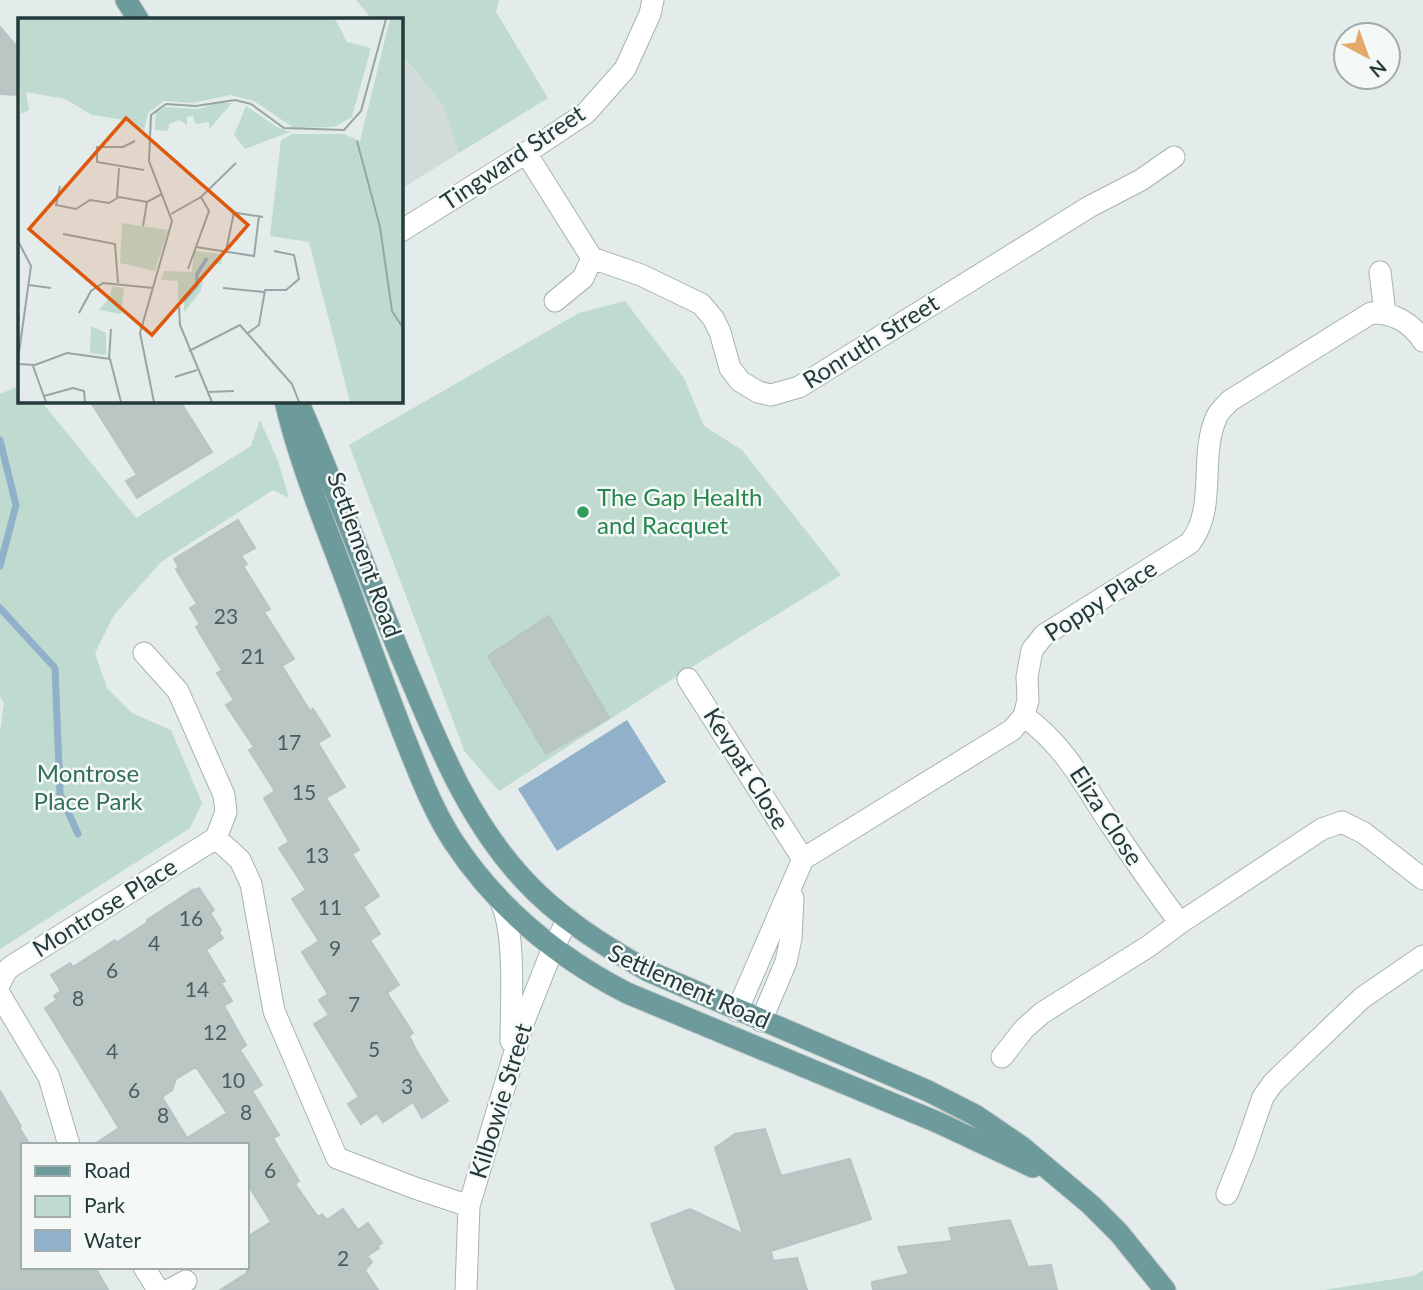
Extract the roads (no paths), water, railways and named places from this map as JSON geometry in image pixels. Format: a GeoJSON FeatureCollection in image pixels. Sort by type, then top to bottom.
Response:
{"type":"FeatureCollection","features":[{"type":"Feature","properties":{"kind":"main road"},"geometry":{"type":"LineString","coordinates":[[126,0],[137,18]]}},
{"type":"Feature","properties":{"kind":"main road","name":"Settlement Road"},"geometry":{"type":"LineString","coordinates":[[285,402],[302,462],[372,654],[423,783],[452,839],[501,902],[553,948],[604,981],[652,1004],[937,1122],[1066,1185]]}},
{"type":"Feature","properties":{"kind":"main road","name":"Settlement Road"},"geometry":{"type":"LineString","coordinates":[[298,402],[382,615],[454,780],[475,816],[506,859],[541,898],[617,953],[665,979],[916,1086],[969,1112],[1011,1139],[1119,1233],[1165,1290]]}},
{"type":"Feature","properties":{"kind":"main road"},"geometry":{"type":"LineString","coordinates":[[652,1004],[665,979]]}},
{"type":"Feature","properties":{"kind":"main road"},"geometry":{"type":"LineString","coordinates":[[737,1011],[740,1039]]}},
{"type":"Feature","properties":{"kind":"main road"},"geometry":{"type":"LineString","coordinates":[[740,1039],[761,1021]]}},
{"type":"Feature","properties":{"kind":"street","name":"Tingward Street"},"geometry":{"type":"LineString","coordinates":[[402,230],[586,113],[625,69],[650,14],[653,0]]}},
{"type":"Feature","properties":{"kind":"street"},"geometry":{"type":"LineString","coordinates":[[526,153],[592,258],[583,278],[555,302]]}},
{"type":"Feature","properties":{"kind":"street","name":"Ronruth Street"},"geometry":{"type":"LineString","coordinates":[[592,258],[640,275],[701,304],[720,332],[730,368],[740,381],[758,393],[771,395],[799,387],[1089,206],[1141,180],[1174,158]]}},
{"type":"Feature","properties":{"kind":"street"},"geometry":{"type":"LineString","coordinates":[[1380,272],[1385,313],[1403,320],[1423,341]]}},
{"type":"Feature","properties":{"kind":"street","name":"Poppy Place"},"geometry":{"type":"LineString","coordinates":[[1024,716],[1032,650],[1044,635],[1190,543],[1199,532],[1204,514],[1212,429],[1218,413],[1231,400],[1371,313],[1385,313]]}},
{"type":"Feature","properties":{"kind":"street"},"geometry":{"type":"LineString","coordinates":[[144,653],[178,691],[224,795],[226,812],[215,838],[240,860],[251,884],[274,1011],[337,1158],[469,1206]]}},
{"type":"Feature","properties":{"kind":"street","name":"Kevpat Close"},"geometry":{"type":"LineString","coordinates":[[688,679],[799,869]]}},
{"type":"Feature","properties":{"kind":"street"},"geometry":{"type":"LineString","coordinates":[[737,1011],[799,869],[1012,730],[1024,716]]}},
{"type":"Feature","properties":{"kind":"street","name":"Eliza Close"},"geometry":{"type":"LineString","coordinates":[[1024,716],[1063,750],[1139,867],[1180,923]]}},
{"type":"Feature","properties":{"kind":"street"},"geometry":{"type":"LineString","coordinates":[[1002,1057],[1024,1029],[1042,1013],[1149,946],[1322,829],[1342,822],[1364,833],[1423,879]]}},
{"type":"Feature","properties":{"kind":"street","name":"Montrose Place"},"geometry":{"type":"LineString","coordinates":[[0,984],[6,971],[12,966],[35,954],[215,838]]}},
{"type":"Feature","properties":{"kind":"street"},"geometry":{"type":"LineString","coordinates":[[761,1021],[783,973],[788,955],[799,869]]}},
{"type":"Feature","properties":{"kind":"street"},"geometry":{"type":"LineString","coordinates":[[501,902],[509,939],[511,1064]]}},
{"type":"Feature","properties":{"kind":"street","name":"Kilbowie Street"},"geometry":{"type":"LineString","coordinates":[[466,1290],[469,1206],[524,1021],[553,948],[568,919]]}},
{"type":"Feature","properties":{"kind":"street"},"geometry":{"type":"LineString","coordinates":[[1227,1194],[1263,1097],[1273,1083],[1362,998],[1423,957]]}},
{"type":"Feature","properties":{"kind":"street"},"geometry":{"type":"LineString","coordinates":[[0,995],[49,1077],[68,1143]]}},
{"type":"Feature","properties":{"kind":"street"},"geometry":{"type":"LineString","coordinates":[[145,1269],[158,1290]]}},
{"type":"Feature","properties":{"kind":"water"},"geometry":{"type":"Polygon","coordinates":[[[627,720],[666,782],[557,851],[518,789],[627,720]]]}},
{"type":"Feature","properties":{"kind":"waterway"},"geometry":{"type":"LineString","coordinates":[[0,440],[16,505],[0,566]]}},
{"type":"Feature","properties":{"kind":"waterway"},"geometry":{"type":"LineString","coordinates":[[0,608],[55,668],[60,794],[78,834]]}},
{"type":"Feature","properties":{"kind":"place","name":"The Gap Health and Racquet"},"geometry":{"type":"Point","coordinates":[583,512]}},
{"type":"Feature","properties":{"kind":"park label","name":"Montrose Place Park"},"geometry":{"type":"Point","coordinates":[88,788]}}]}
